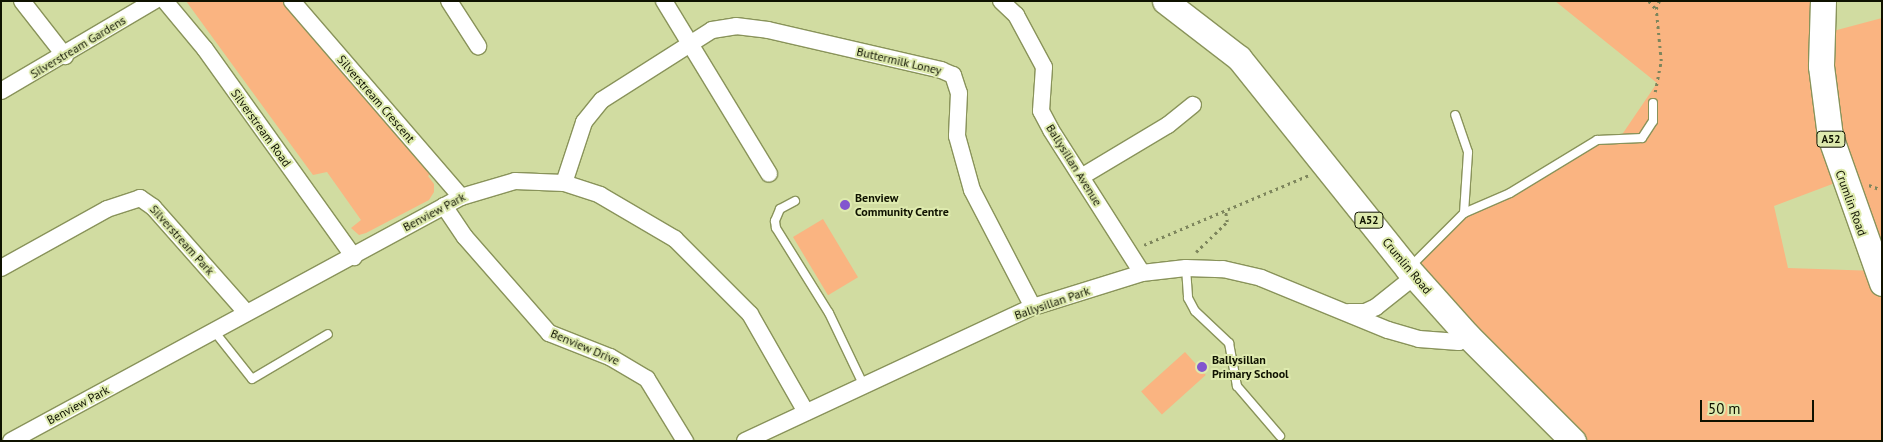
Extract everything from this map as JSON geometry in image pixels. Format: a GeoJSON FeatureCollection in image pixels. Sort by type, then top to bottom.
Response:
{"type":"FeatureCollection","features":[{"type":"Feature","properties":{"kind":"main road","name":"Crumlin Road"},"geometry":{"type":"LineString","coordinates":[[1165,1],[1239,58],[1412,272],[1467,335],[1573,441]]}},
{"type":"Feature","properties":{"kind":"main road","name":"Crumlin Road"},"geometry":{"type":"LineString","coordinates":[[1823,1],[1820,66],[1830,136],[1882,283]]}},
{"type":"Feature","properties":{"kind":"street"},"geometry":{"type":"LineString","coordinates":[[22,1],[65,56]]}},
{"type":"Feature","properties":{"kind":"street","name":"Silverstream Gardens"},"geometry":{"type":"LineString","coordinates":[[1,91],[65,56],[154,1]]}},
{"type":"Feature","properties":{"kind":"street","name":"Silverstream Road"},"geometry":{"type":"LineString","coordinates":[[165,1],[204,49],[354,256]]}},
{"type":"Feature","properties":{"kind":"street","name":"Silverstream Crescent"},"geometry":{"type":"LineString","coordinates":[[292,1],[461,196]]}},
{"type":"Feature","properties":{"kind":"street"},"geometry":{"type":"LineString","coordinates":[[450,1],[478,46]]}},
{"type":"Feature","properties":{"kind":"street"},"geometry":{"type":"LineString","coordinates":[[664,1],[770,174]]}},
{"type":"Feature","properties":{"kind":"street","name":"Ballysillan Avenue"},"geometry":{"type":"LineString","coordinates":[[1001,1],[1016,15],[1044,67],[1041,111],[1142,273]]}},
{"type":"Feature","properties":{"kind":"street","name":"Buttermilk Loney"},"geometry":{"type":"LineString","coordinates":[[564,183],[584,122],[602,100],[712,30],[752,28],[953,75],[959,93],[957,136],[964,167],[1032,307]]}},
{"type":"Feature","properties":{"kind":"street"},"geometry":{"type":"LineString","coordinates":[[1081,177],[1168,125],[1193,105]]}},
{"type":"Feature","properties":{"kind":"street","name":"Benview Park"},"geometry":{"type":"LineString","coordinates":[[11,441],[246,312],[354,256],[461,196],[515,180],[564,183],[600,195],[641,217],[675,239],[712,272],[750,314],[806,412]]}},
{"type":"Feature","properties":{"kind":"street","name":"Silverstream Park"},"geometry":{"type":"LineString","coordinates":[[1,268],[107,209],[140,198],[153,207],[246,312]]}},
{"type":"Feature","properties":{"kind":"street","name":"Benview Drive"},"geometry":{"type":"LineString","coordinates":[[444,206],[465,237],[548,333],[617,360],[647,379],[685,441]]}},
{"type":"Feature","properties":{"kind":"street","name":"Ballysillan Park"},"geometry":{"type":"LineString","coordinates":[[745,441],[862,384],[1032,307],[1142,273],[1186,268],[1222,269],[1261,278],[1419,338],[1459,342],[1467,335]]}},
{"type":"Feature","properties":{"kind":"street","name":"Ballysillan Park"},"geometry":{"type":"LineString","coordinates":[[1347,312],[1365,312],[1376,307],[1412,272]]}},
{"type":"Feature","properties":{"kind":"lane"},"geometry":{"type":"LineString","coordinates":[[1412,272],[1464,213],[1510,193],[1597,140],[1642,138],[1653,121],[1653,103]]}},
{"type":"Feature","properties":{"kind":"lane"},"geometry":{"type":"LineString","coordinates":[[1455,115],[1468,152],[1464,213]]}},
{"type":"Feature","properties":{"kind":"lane"},"geometry":{"type":"LineString","coordinates":[[795,201],[777,215],[776,228],[829,313],[862,384]]}},
{"type":"Feature","properties":{"kind":"lane"},"geometry":{"type":"LineString","coordinates":[[1186,268],[1188,298],[1195,311],[1229,343],[1237,386],[1280,436]]}},
{"type":"Feature","properties":{"kind":"lane"},"geometry":{"type":"LineString","coordinates":[[214,331],[252,379],[328,334]]}},
{"type":"Feature","properties":{"kind":"path"},"geometry":{"type":"LineString","coordinates":[[1649,1],[1656,9]]}},
{"type":"Feature","properties":{"kind":"path"},"geometry":{"type":"LineString","coordinates":[[1653,103],[1661,61],[1656,9],[1659,1]]}},
{"type":"Feature","properties":{"kind":"path"},"geometry":{"type":"LineString","coordinates":[[1129,253],[1311,174],[1325,164]]}},
{"type":"Feature","properties":{"kind":"path"},"geometry":{"type":"LineString","coordinates":[[1186,268],[1198,249],[1227,222],[1225,210]]}},
{"type":"Feature","properties":{"kind":"shaded area"},"geometry":{"type":"Polygon","coordinates":[[[186,1],[286,1],[431,173],[428,176],[434,184],[434,192],[429,200],[359,235],[351,228],[361,220],[327,172],[313,175],[186,1]]]}},
{"type":"Feature","properties":{"kind":"shaded area"},"geometry":{"type":"Polygon","coordinates":[[[1555,1],[1822,1],[1822,34],[1882,18],[1882,257],[1843,180],[1774,206],[1788,268],[1877,271],[1882,281],[1882,441],[1572,441],[1408,269],[1464,213],[1524,185],[1597,140],[1619,139],[1657,83],[1555,1]]]}},
{"type":"Feature","properties":{"kind":"shaded area"},"geometry":{"type":"Polygon","coordinates":[[[823,219],[858,277],[828,295],[793,237],[823,219]]]}},
{"type":"Feature","properties":{"kind":"shaded area"},"geometry":{"type":"Polygon","coordinates":[[[1185,352],[1206,375],[1162,415],[1141,391],[1185,352]]]}},
{"type":"Feature","properties":{"kind":"place","name":"Benview Community Centre"},"geometry":{"type":"Point","coordinates":[845,205]}},
{"type":"Feature","properties":{"kind":"place","name":"Ballysillan Primary School"},"geometry":{"type":"Point","coordinates":[1202,367]}}]}
